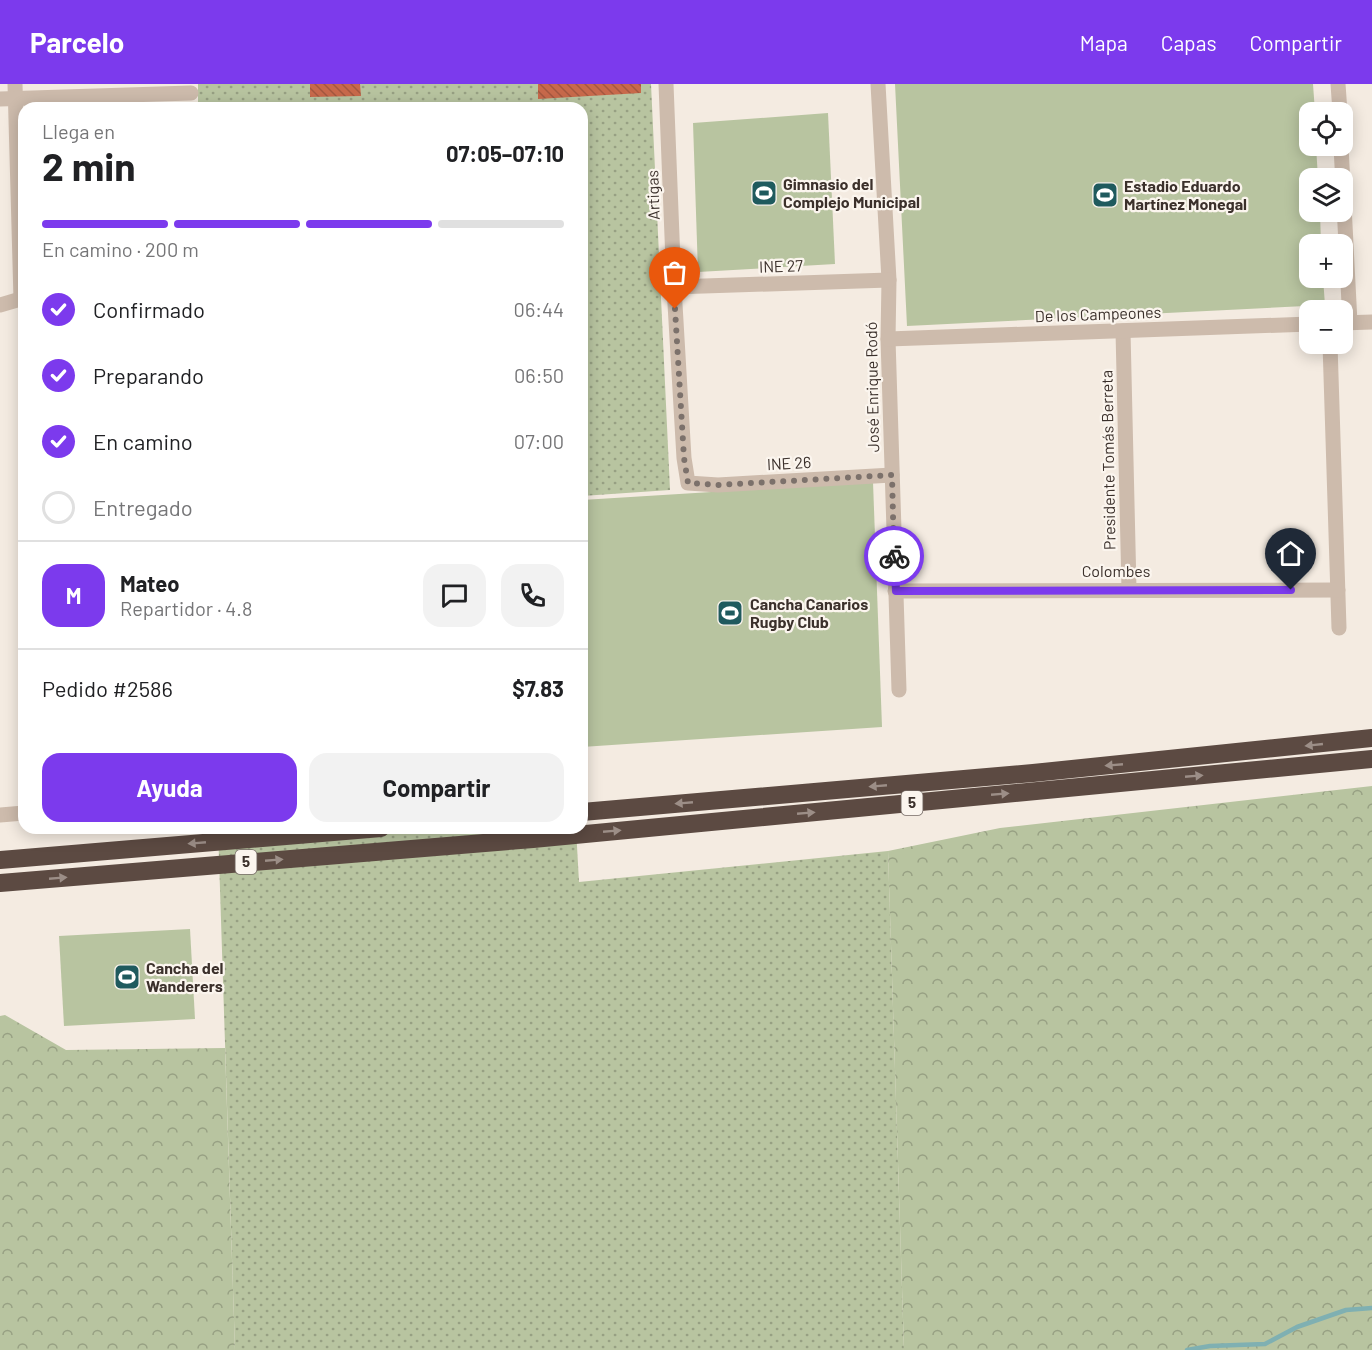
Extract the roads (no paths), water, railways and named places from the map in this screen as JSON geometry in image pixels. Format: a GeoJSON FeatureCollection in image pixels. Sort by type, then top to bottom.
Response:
{"type":"FeatureCollection","features":[{"type":"Feature","properties":{"kind":"highway","name":"5"},"geometry":{"type":"LineString","coordinates":[[588,811],[1044,772],[1372,738]]}},
{"type":"Feature","properties":{"kind":"highway","name":"5"},"geometry":{"type":"LineString","coordinates":[[588,834],[1372,759]]}},
{"type":"Feature","properties":{"kind":"highway","name":"5"},"geometry":{"type":"LineString","coordinates":[[0,860],[310,834]]}},
{"type":"Feature","properties":{"kind":"highway","name":"5"},"geometry":{"type":"LineString","coordinates":[[0,883],[584,834]]}},
{"type":"Feature","properties":{"kind":"street","name":"Artigas"},"geometry":{"type":"LineString","coordinates":[[666,84],[674,287],[684,458],[688,483]]}},
{"type":"Feature","properties":{"kind":"street","name":"José Enrique Rodó"},"geometry":{"type":"LineString","coordinates":[[878,84],[889,280],[888,339],[899,690]]}},
{"type":"Feature","properties":{"kind":"street"},"geometry":{"type":"LineString","coordinates":[[1338,84],[1339,102]]}},
{"type":"Feature","properties":{"kind":"street"},"geometry":{"type":"LineString","coordinates":[[18,220],[10,94],[191,95]]}},
{"type":"Feature","properties":{"kind":"street"},"geometry":{"type":"LineString","coordinates":[[1341,156],[1345,300]]}},
{"type":"Feature","properties":{"kind":"street","name":"INE 27"},"geometry":{"type":"LineString","coordinates":[[674,287],[889,280]]}},
{"type":"Feature","properties":{"kind":"street"},"geometry":{"type":"LineString","coordinates":[[0,305],[18,300]]}},
{"type":"Feature","properties":{"kind":"street"},"geometry":{"type":"LineString","coordinates":[[1353,323],[1372,322]]}},
{"type":"Feature","properties":{"kind":"street","name":"De los Campeones"},"geometry":{"type":"LineString","coordinates":[[888,339],[1299,324]]}},
{"type":"Feature","properties":{"kind":"street","name":"Presidente Tomás Berreta"},"geometry":{"type":"LineString","coordinates":[[1123,331],[1129,589]]}},
{"type":"Feature","properties":{"kind":"street"},"geometry":{"type":"LineString","coordinates":[[1330,354],[1339,628]]}},
{"type":"Feature","properties":{"kind":"street","name":"INE 26"},"geometry":{"type":"LineString","coordinates":[[688,483],[718,485],[892,475]]}},
{"type":"Feature","properties":{"kind":"street","name":"Colombes"},"geometry":{"type":"LineString","coordinates":[[896,591],[1338,590]]}},
{"type":"Feature","properties":{"kind":"street"},"geometry":{"type":"LineString","coordinates":[[0,815],[18,814]]}},
{"type":"Feature","properties":{"kind":"waterway"},"geometry":{"type":"LineString","coordinates":[[1187,1350],[1210,1346],[1265,1344],[1297,1327],[1346,1310],[1372,1308]]}},
{"type":"Feature","properties":{"kind":"place","name":"Gimnasio del Complejo Municipal"},"geometry":{"type":"Point","coordinates":[764,193]}},
{"type":"Feature","properties":{"kind":"place","name":"Estadio Eduardo Martínez Monegal"},"geometry":{"type":"Point","coordinates":[1105,195]}},
{"type":"Feature","properties":{"kind":"place","name":"Cancha Canarios Rugby Club"},"geometry":{"type":"Point","coordinates":[730,613]}},
{"type":"Feature","properties":{"kind":"place","name":"Cancha del Wanderers"},"geometry":{"type":"Point","coordinates":[127,977]}}]}
